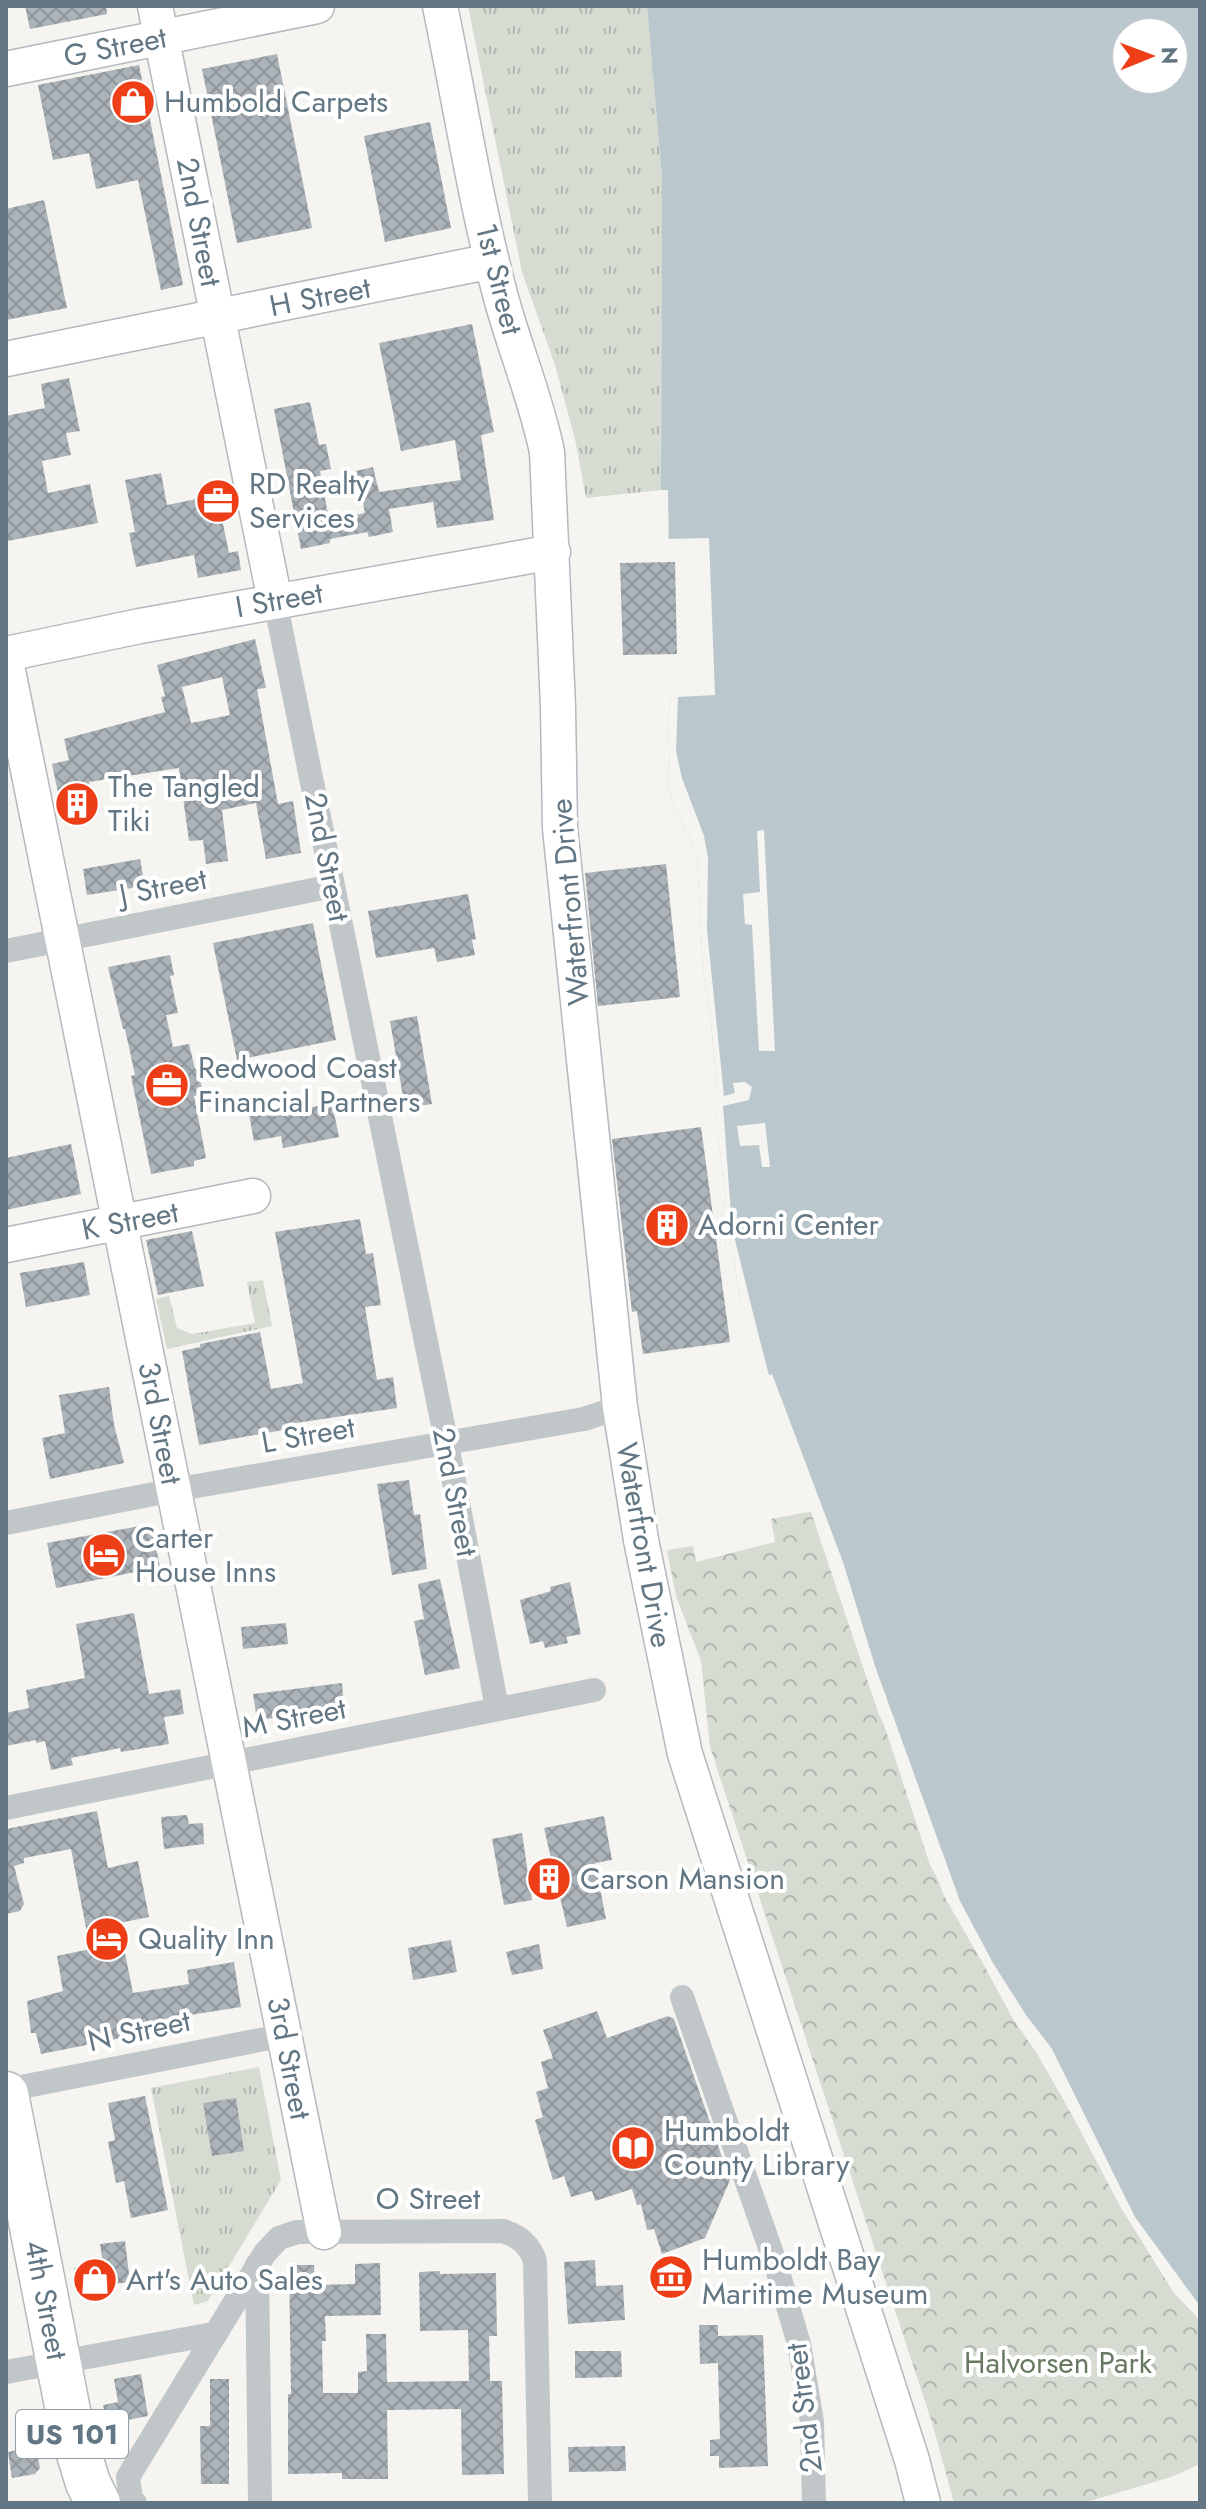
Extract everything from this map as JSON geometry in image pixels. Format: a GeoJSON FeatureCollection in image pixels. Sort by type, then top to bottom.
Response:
{"type":"FeatureCollection","features":[{"type":"Feature","properties":{"kind":"highway","name":"4th Street"},"geometry":{"type":"LineString","coordinates":[[6,2092],[79,2456],[88,2483],[121,2502]]}},
{"type":"Feature","properties":{"kind":"street","name":"G Street"},"geometry":{"type":"LineString","coordinates":[[6,69],[158,22],[317,6]]}},
{"type":"Feature","properties":{"kind":"street","name":"1st Street"},"geometry":{"type":"LineString","coordinates":[[440,6],[492,261],[522,369],[540,417],[547,452],[553,552]]}},
{"type":"Feature","properties":{"kind":"street","name":"2nd Street"},"geometry":{"type":"LineString","coordinates":[[158,22],[447,1445],[497,1708]]}},
{"type":"Feature","properties":{"kind":"street","name":"H Street"},"geometry":{"type":"LineString","coordinates":[[6,359],[492,261]]}},
{"type":"Feature","properties":{"kind":"street","name":"I Street"},"geometry":{"type":"LineString","coordinates":[[6,654],[275,601],[553,552]]}},
{"type":"Feature","properties":{"kind":"street","name":"Waterfront Drive"},"geometry":{"type":"LineString","coordinates":[[553,552],[560,828],[620,1407],[641,1540],[685,1754],[908,2445],[923,2503]]}},
{"type":"Feature","properties":{"kind":"street","name":"3rd Street"},"geometry":{"type":"LineString","coordinates":[[6,661],[324,2232]]}},
{"type":"Feature","properties":{"kind":"street","name":"J Street"},"geometry":{"type":"LineString","coordinates":[[6,951],[333,886]]}},
{"type":"Feature","properties":{"kind":"street","name":"K Street"},"geometry":{"type":"LineString","coordinates":[[6,1245],[253,1196]]}},
{"type":"Feature","properties":{"kind":"street","name":"L Street"},"geometry":{"type":"LineString","coordinates":[[6,1523],[174,1490],[447,1445],[584,1419],[620,1407]]}},
{"type":"Feature","properties":{"kind":"street","name":"M Street"},"geometry":{"type":"LineString","coordinates":[[6,1808],[594,1690]]}},
{"type":"Feature","properties":{"kind":"street","name":"2nd Street"},"geometry":{"type":"LineString","coordinates":[[682,1997],[776,2265],[796,2332],[811,2413],[814,2503]]}},
{"type":"Feature","properties":{"kind":"street","name":"N Street"},"geometry":{"type":"LineString","coordinates":[[6,2092],[285,2035]]}},
{"type":"Feature","properties":{"kind":"street","name":"O Street"},"geometry":{"type":"LineString","coordinates":[[324,2232],[503,2231],[528,2245],[535,2261],[540,2503]]}},
{"type":"Feature","properties":{"kind":"street"},"geometry":{"type":"LineString","coordinates":[[121,2502],[128,2477],[213,2334],[272,2243],[287,2234],[324,2232]]}},
{"type":"Feature","properties":{"kind":"street"},"geometry":{"type":"LineString","coordinates":[[257,2265],[260,2503]]}},
{"type":"Feature","properties":{"kind":"street"},"geometry":{"type":"LineString","coordinates":[[6,2372],[213,2334]]}},
{"type":"Feature","properties":{"kind":"green space"},"geometry":{"type":"Polygon","coordinates":[[[468,6],[647,6],[662,178],[661,490],[586,498],[575,439],[555,365],[522,272],[468,6]]]}},
{"type":"Feature","properties":{"kind":"green space"},"geometry":{"type":"Polygon","coordinates":[[[263,1280],[272,1326],[167,1349],[156,1299],[169,1296],[177,1328],[192,1334],[255,1323],[247,1282],[263,1280]]]}},
{"type":"Feature","properties":{"kind":"green space","name":"Halvorsen Park"},"geometry":{"type":"Polygon","coordinates":[[[814,1511],[930,1865],[1013,2019],[1036,2052],[1124,2205],[1200,2322],[1200,2464],[1171,2477],[1083,2503],[954,2503],[933,2426],[710,1747],[701,1661],[676,1596],[667,1550],[693,1546],[696,1562],[775,1542],[771,1519],[814,1511]]]}},
{"type":"Feature","properties":{"kind":"green space"},"geometry":{"type":"Polygon","coordinates":[[[259,2067],[281,2180],[208,2301],[194,2305],[151,2088],[259,2067]]]}},
{"type":"Feature","properties":{"kind":"shaded area"},"geometry":{"type":"Polygon","coordinates":[[[647,6],[1200,6],[1200,2316],[1124,2205],[1039,2043],[952,1907],[740,1300],[733,1254],[726,1248],[721,1212],[726,1203],[715,1107],[717,1091],[710,1010],[703,972],[697,853],[672,801],[667,781],[670,757],[667,726],[671,697],[668,490],[661,490],[662,178],[647,6]]]}},
{"type":"Feature","properties":{"kind":"pier"},"geometry":{"type":"Polygon","coordinates":[[[709,538],[715,695],[678,697],[676,751],[682,778],[704,836],[708,858],[707,930],[724,1096],[735,1093],[733,1083],[745,1082],[752,1087],[749,1100],[723,1106],[732,1228],[769,1375],[772,1374],[843,1562],[875,1666],[960,1901],[993,1963],[1052,2049],[1135,2217],[1200,2306],[1200,2320],[1174,2293],[1121,2208],[1035,2045],[943,1894],[809,1506],[761,1378],[765,1376],[740,1300],[733,1254],[726,1248],[721,1212],[726,1203],[715,1108],[711,1105],[717,1091],[710,1010],[703,972],[697,853],[672,801],[667,781],[670,757],[667,726],[671,697],[667,697],[665,539],[709,538]]]}},
{"type":"Feature","properties":{"kind":"pier"},"geometry":{"type":"Polygon","coordinates":[[[764,830],[775,1051],[759,1051],[752,925],[745,924],[743,894],[760,892],[757,831],[764,830]]]}},
{"type":"Feature","properties":{"kind":"pier"},"geometry":{"type":"Polygon","coordinates":[[[765,1123],[770,1167],[762,1167],[759,1145],[740,1146],[737,1126],[765,1123]]]}},
{"type":"Feature","properties":{"kind":"building"},"geometry":{"type":"Polygon","coordinates":[[[25,6],[106,6],[107,14],[30,29],[25,6]]]}},
{"type":"Feature","properties":{"kind":"building"},"geometry":{"type":"Polygon","coordinates":[[[277,54],[312,228],[237,243],[202,69],[277,54]]]}},
{"type":"Feature","properties":{"kind":"building"},"geometry":{"type":"Polygon","coordinates":[[[139,65],[183,285],[161,290],[138,180],[96,189],[89,153],[53,160],[38,85],[139,65]]]}},
{"type":"Feature","properties":{"kind":"building"},"geometry":{"type":"Polygon","coordinates":[[[430,122],[451,228],[385,242],[364,136],[430,122]]]}},
{"type":"Feature","properties":{"kind":"building"},"geometry":{"type":"Polygon","coordinates":[[[44,200],[67,308],[6,320],[6,209],[44,200]]]}},
{"type":"Feature","properties":{"kind":"building"},"geometry":{"type":"Polygon","coordinates":[[[472,324],[494,432],[481,435],[494,520],[437,528],[433,502],[389,509],[393,532],[369,537],[367,532],[330,539],[330,543],[301,549],[274,409],[310,402],[319,445],[326,444],[331,469],[320,471],[329,520],[365,513],[356,471],[373,467],[379,492],[461,480],[455,440],[401,451],[379,343],[472,324]]]}},
{"type":"Feature","properties":{"kind":"building"},"geometry":{"type":"Polygon","coordinates":[[[69,378],[80,431],[66,433],[71,455],[42,461],[48,493],[90,484],[98,523],[8,541],[6,416],[45,408],[41,384],[69,378]]]}},
{"type":"Feature","properties":{"kind":"building"},"geometry":{"type":"Polygon","coordinates":[[[161,473],[167,505],[217,495],[229,553],[238,551],[241,570],[198,578],[194,555],[136,567],[129,533],[135,532],[125,480],[161,473]]]}},
{"type":"Feature","properties":{"kind":"building"},"geometry":{"type":"Polygon","coordinates":[[[675,562],[677,654],[623,655],[620,563],[675,562]]]}},
{"type":"Feature","properties":{"kind":"building"},"geometry":{"type":"Polygon","coordinates":[[[255,639],[266,688],[257,689],[278,804],[293,801],[301,853],[266,859],[256,803],[222,810],[228,861],[206,864],[203,840],[189,841],[179,768],[89,782],[94,812],[63,817],[52,764],[69,760],[64,739],[165,712],[161,697],[165,696],[157,665],[255,639]],[[222,677],[182,687],[191,723],[230,715],[222,677]]]}},
{"type":"Feature","properties":{"kind":"building"},"geometry":{"type":"Polygon","coordinates":[[[140,859],[145,886],[87,895],[83,869],[140,859]]]}},
{"type":"Feature","properties":{"kind":"building"},"geometry":{"type":"Polygon","coordinates":[[[666,864],[680,997],[598,1006],[585,873],[666,864]]]}},
{"type":"Feature","properties":{"kind":"building"},"geometry":{"type":"Polygon","coordinates":[[[468,894],[476,939],[472,940],[475,955],[437,962],[434,948],[376,958],[368,911],[468,894]]]}},
{"type":"Feature","properties":{"kind":"building"},"geometry":{"type":"Polygon","coordinates":[[[313,923],[336,1040],[237,1060],[213,943],[313,923]]]}},
{"type":"Feature","properties":{"kind":"building"},"geometry":{"type":"Polygon","coordinates":[[[170,955],[174,975],[170,976],[178,1013],[166,1015],[173,1047],[189,1044],[195,1069],[198,1069],[203,1094],[194,1096],[206,1158],[194,1161],[194,1166],[151,1174],[131,1076],[135,1075],[108,967],[170,955]]]}},
{"type":"Feature","properties":{"kind":"building"},"geometry":{"type":"Polygon","coordinates":[[[417,1016],[432,1104],[405,1108],[390,1021],[417,1016]]]}},
{"type":"Feature","properties":{"kind":"building"},"geometry":{"type":"Polygon","coordinates":[[[332,1103],[339,1137],[283,1148],[281,1136],[254,1141],[248,1109],[266,1105],[268,1116],[332,1103]]]}},
{"type":"Feature","properties":{"kind":"building","name":"Adorni Center"},"geometry":{"type":"Polygon","coordinates":[[[701,1127],[730,1342],[643,1354],[637,1311],[632,1312],[612,1139],[701,1127]]]}},
{"type":"Feature","properties":{"kind":"building"},"geometry":{"type":"Polygon","coordinates":[[[71,1144],[81,1194],[6,1210],[6,1158],[71,1144]]]}},
{"type":"Feature","properties":{"kind":"building"},"geometry":{"type":"Polygon","coordinates":[[[360,1219],[366,1254],[373,1253],[381,1305],[365,1307],[377,1380],[393,1377],[397,1408],[282,1425],[283,1430],[199,1445],[182,1351],[200,1347],[200,1344],[260,1332],[271,1389],[303,1383],[275,1232],[360,1219]]]}},
{"type":"Feature","properties":{"kind":"building"},"geometry":{"type":"Polygon","coordinates":[[[192,1231],[204,1286],[158,1295],[146,1240],[192,1231]]]}},
{"type":"Feature","properties":{"kind":"building"},"geometry":{"type":"Polygon","coordinates":[[[84,1262],[90,1295],[26,1307],[20,1273],[84,1262]]]}},
{"type":"Feature","properties":{"kind":"building"},"geometry":{"type":"Polygon","coordinates":[[[109,1387],[114,1425],[124,1463],[50,1479],[42,1438],[65,1433],[59,1395],[109,1387]]]}},
{"type":"Feature","properties":{"kind":"building"},"geometry":{"type":"Polygon","coordinates":[[[409,1480],[414,1515],[420,1514],[427,1569],[392,1575],[377,1484],[409,1480]]]}},
{"type":"Feature","properties":{"kind":"building","name":"Carter House Inns"},"geometry":{"type":"Polygon","coordinates":[[[151,1524],[160,1567],[56,1588],[47,1543],[151,1524]]]}},
{"type":"Feature","properties":{"kind":"building"},"geometry":{"type":"Polygon","coordinates":[[[440,1579],[460,1668],[425,1675],[414,1621],[424,1619],[418,1584],[440,1579]]]}},
{"type":"Feature","properties":{"kind":"building"},"geometry":{"type":"Polygon","coordinates":[[[570,1582],[581,1634],[566,1637],[568,1643],[545,1648],[543,1641],[530,1644],[520,1600],[570,1582]]]}},
{"type":"Feature","properties":{"kind":"building"},"geometry":{"type":"Polygon","coordinates":[[[134,1613],[149,1694],[180,1689],[184,1714],[164,1717],[169,1744],[121,1752],[120,1748],[71,1758],[73,1765],[51,1770],[45,1741],[6,1746],[6,1713],[29,1708],[26,1690],[85,1678],[76,1624],[134,1613]]]}},
{"type":"Feature","properties":{"kind":"building"},"geometry":{"type":"Polygon","coordinates":[[[286,1623],[288,1644],[243,1649],[241,1627],[286,1623]]]}},
{"type":"Feature","properties":{"kind":"building"},"geometry":{"type":"Polygon","coordinates":[[[342,1683],[344,1710],[257,1720],[253,1694],[342,1683]]]}},
{"type":"Feature","properties":{"kind":"building","name":"Quality Inn"},"geometry":{"type":"Polygon","coordinates":[[[97,1811],[108,1868],[138,1861],[149,1917],[119,1923],[133,1993],[189,1984],[187,1970],[234,1962],[241,2007],[139,2023],[142,2034],[41,2054],[36,2033],[31,2033],[27,2001],[63,1991],[57,1956],[90,1949],[71,1849],[24,1858],[24,1863],[14,1866],[24,1904],[20,1911],[6,1914],[6,1829],[97,1811]]]}},
{"type":"Feature","properties":{"kind":"building"},"geometry":{"type":"Polygon","coordinates":[[[187,1815],[189,1824],[203,1823],[204,1844],[164,1849],[161,1817],[187,1815]]]}},
{"type":"Feature","properties":{"kind":"building"},"geometry":{"type":"Polygon","coordinates":[[[604,1816],[612,1860],[595,1863],[606,1919],[567,1927],[544,1828],[604,1816]]]}},
{"type":"Feature","properties":{"kind":"building"},"geometry":{"type":"Polygon","coordinates":[[[522,1833],[532,1900],[504,1905],[492,1839],[522,1833]]]}},
{"type":"Feature","properties":{"kind":"building"},"geometry":{"type":"Polygon","coordinates":[[[451,1940],[457,1972],[413,1980],[408,1948],[451,1940]]]}},
{"type":"Feature","properties":{"kind":"building"},"geometry":{"type":"Polygon","coordinates":[[[539,1944],[543,1969],[512,1975],[506,1952],[539,1944]]]}},
{"type":"Feature","properties":{"kind":"building","name":"Humboldt County Library"},"geometry":{"type":"Polygon","coordinates":[[[597,2011],[607,2038],[668,2016],[674,2019],[730,2180],[705,2238],[662,2254],[654,2229],[647,2230],[641,2204],[637,2205],[632,2189],[595,2201],[592,2191],[571,2197],[564,2176],[553,2180],[535,2120],[543,2117],[536,2092],[548,2088],[541,2062],[553,2058],[543,2030],[597,2011]]]}},
{"type":"Feature","properties":{"kind":"building"},"geometry":{"type":"Polygon","coordinates":[[[145,2096],[168,2210],[131,2218],[124,2181],[116,2183],[108,2142],[115,2140],[108,2103],[145,2096]]]}},
{"type":"Feature","properties":{"kind":"building"},"geometry":{"type":"Polygon","coordinates":[[[236,2098],[244,2151],[212,2156],[203,2103],[236,2098]]]}},
{"type":"Feature","properties":{"kind":"building"},"geometry":{"type":"Polygon","coordinates":[[[125,2241],[130,2282],[76,2289],[74,2268],[103,2264],[100,2244],[125,2241]]]}},
{"type":"Feature","properties":{"kind":"building"},"geometry":{"type":"Polygon","coordinates":[[[595,2260],[596,2286],[623,2285],[625,2320],[568,2324],[564,2262],[595,2260]]]}},
{"type":"Feature","properties":{"kind":"building"},"geometry":{"type":"Polygon","coordinates":[[[380,2263],[381,2315],[325,2316],[323,2393],[358,2393],[358,2372],[367,2371],[366,2334],[386,2334],[387,2382],[469,2381],[468,2330],[420,2331],[419,2272],[496,2273],[497,2336],[489,2336],[490,2381],[502,2381],[504,2474],[462,2475],[461,2409],[387,2410],[388,2479],[342,2479],[342,2473],[288,2474],[288,2394],[291,2394],[289,2265],[314,2265],[315,2285],[355,2284],[355,2264],[380,2263]]]}},
{"type":"Feature","properties":{"kind":"building"},"geometry":{"type":"Polygon","coordinates":[[[699,2325],[718,2325],[718,2336],[763,2335],[768,2466],[719,2468],[719,2456],[710,2456],[710,2440],[720,2439],[718,2363],[700,2364],[699,2325]]]}},
{"type":"Feature","properties":{"kind":"building"},"geometry":{"type":"Polygon","coordinates":[[[575,2351],[621,2351],[622,2377],[575,2378],[575,2351]]]}},
{"type":"Feature","properties":{"kind":"building"},"geometry":{"type":"Polygon","coordinates":[[[141,2374],[148,2416],[107,2424],[103,2405],[118,2402],[114,2379],[141,2374]]]}},
{"type":"Feature","properties":{"kind":"building"},"geometry":{"type":"Polygon","coordinates":[[[210,2379],[229,2379],[229,2484],[201,2484],[200,2426],[210,2426],[210,2379]]]}},
{"type":"Feature","properties":{"kind":"building"},"geometry":{"type":"Polygon","coordinates":[[[36,2446],[40,2468],[35,2474],[12,2478],[8,2452],[36,2446]]]}},
{"type":"Feature","properties":{"kind":"building"},"geometry":{"type":"Polygon","coordinates":[[[625,2446],[626,2471],[569,2472],[568,2447],[625,2446]]]}},
{"type":"Feature","properties":{"kind":"place","name":"Humbold Carpets"},"geometry":{"type":"Point","coordinates":[133,102]}},
{"type":"Feature","properties":{"kind":"place","name":"RD Realty Services"},"geometry":{"type":"Point","coordinates":[218,501]}},
{"type":"Feature","properties":{"kind":"place","name":"The Tangled Tiki"},"geometry":{"type":"Point","coordinates":[77,804]}},
{"type":"Feature","properties":{"kind":"place","name":"Redwood Coast Financial Partners"},"geometry":{"type":"Point","coordinates":[167,1085]}},
{"type":"Feature","properties":{"kind":"place","name":"Adorni Center"},"geometry":{"type":"Point","coordinates":[667,1225]}},
{"type":"Feature","properties":{"kind":"place","name":"Carter House Inns"},"geometry":{"type":"Point","coordinates":[104,1555]}},
{"type":"Feature","properties":{"kind":"place","name":"Carson Mansion"},"geometry":{"type":"Point","coordinates":[549,1879]}},
{"type":"Feature","properties":{"kind":"place","name":"Quality Inn"},"geometry":{"type":"Point","coordinates":[107,1939]}},
{"type":"Feature","properties":{"kind":"place","name":"Humboldt County Library"},"geometry":{"type":"Point","coordinates":[633,2148]}},
{"type":"Feature","properties":{"kind":"place","name":"Humboldt Bay Maritime Museum"},"geometry":{"type":"Point","coordinates":[671,2277]}},
{"type":"Feature","properties":{"kind":"place","name":"Art's Auto Sales"},"geometry":{"type":"Point","coordinates":[95,2280]}}]}
